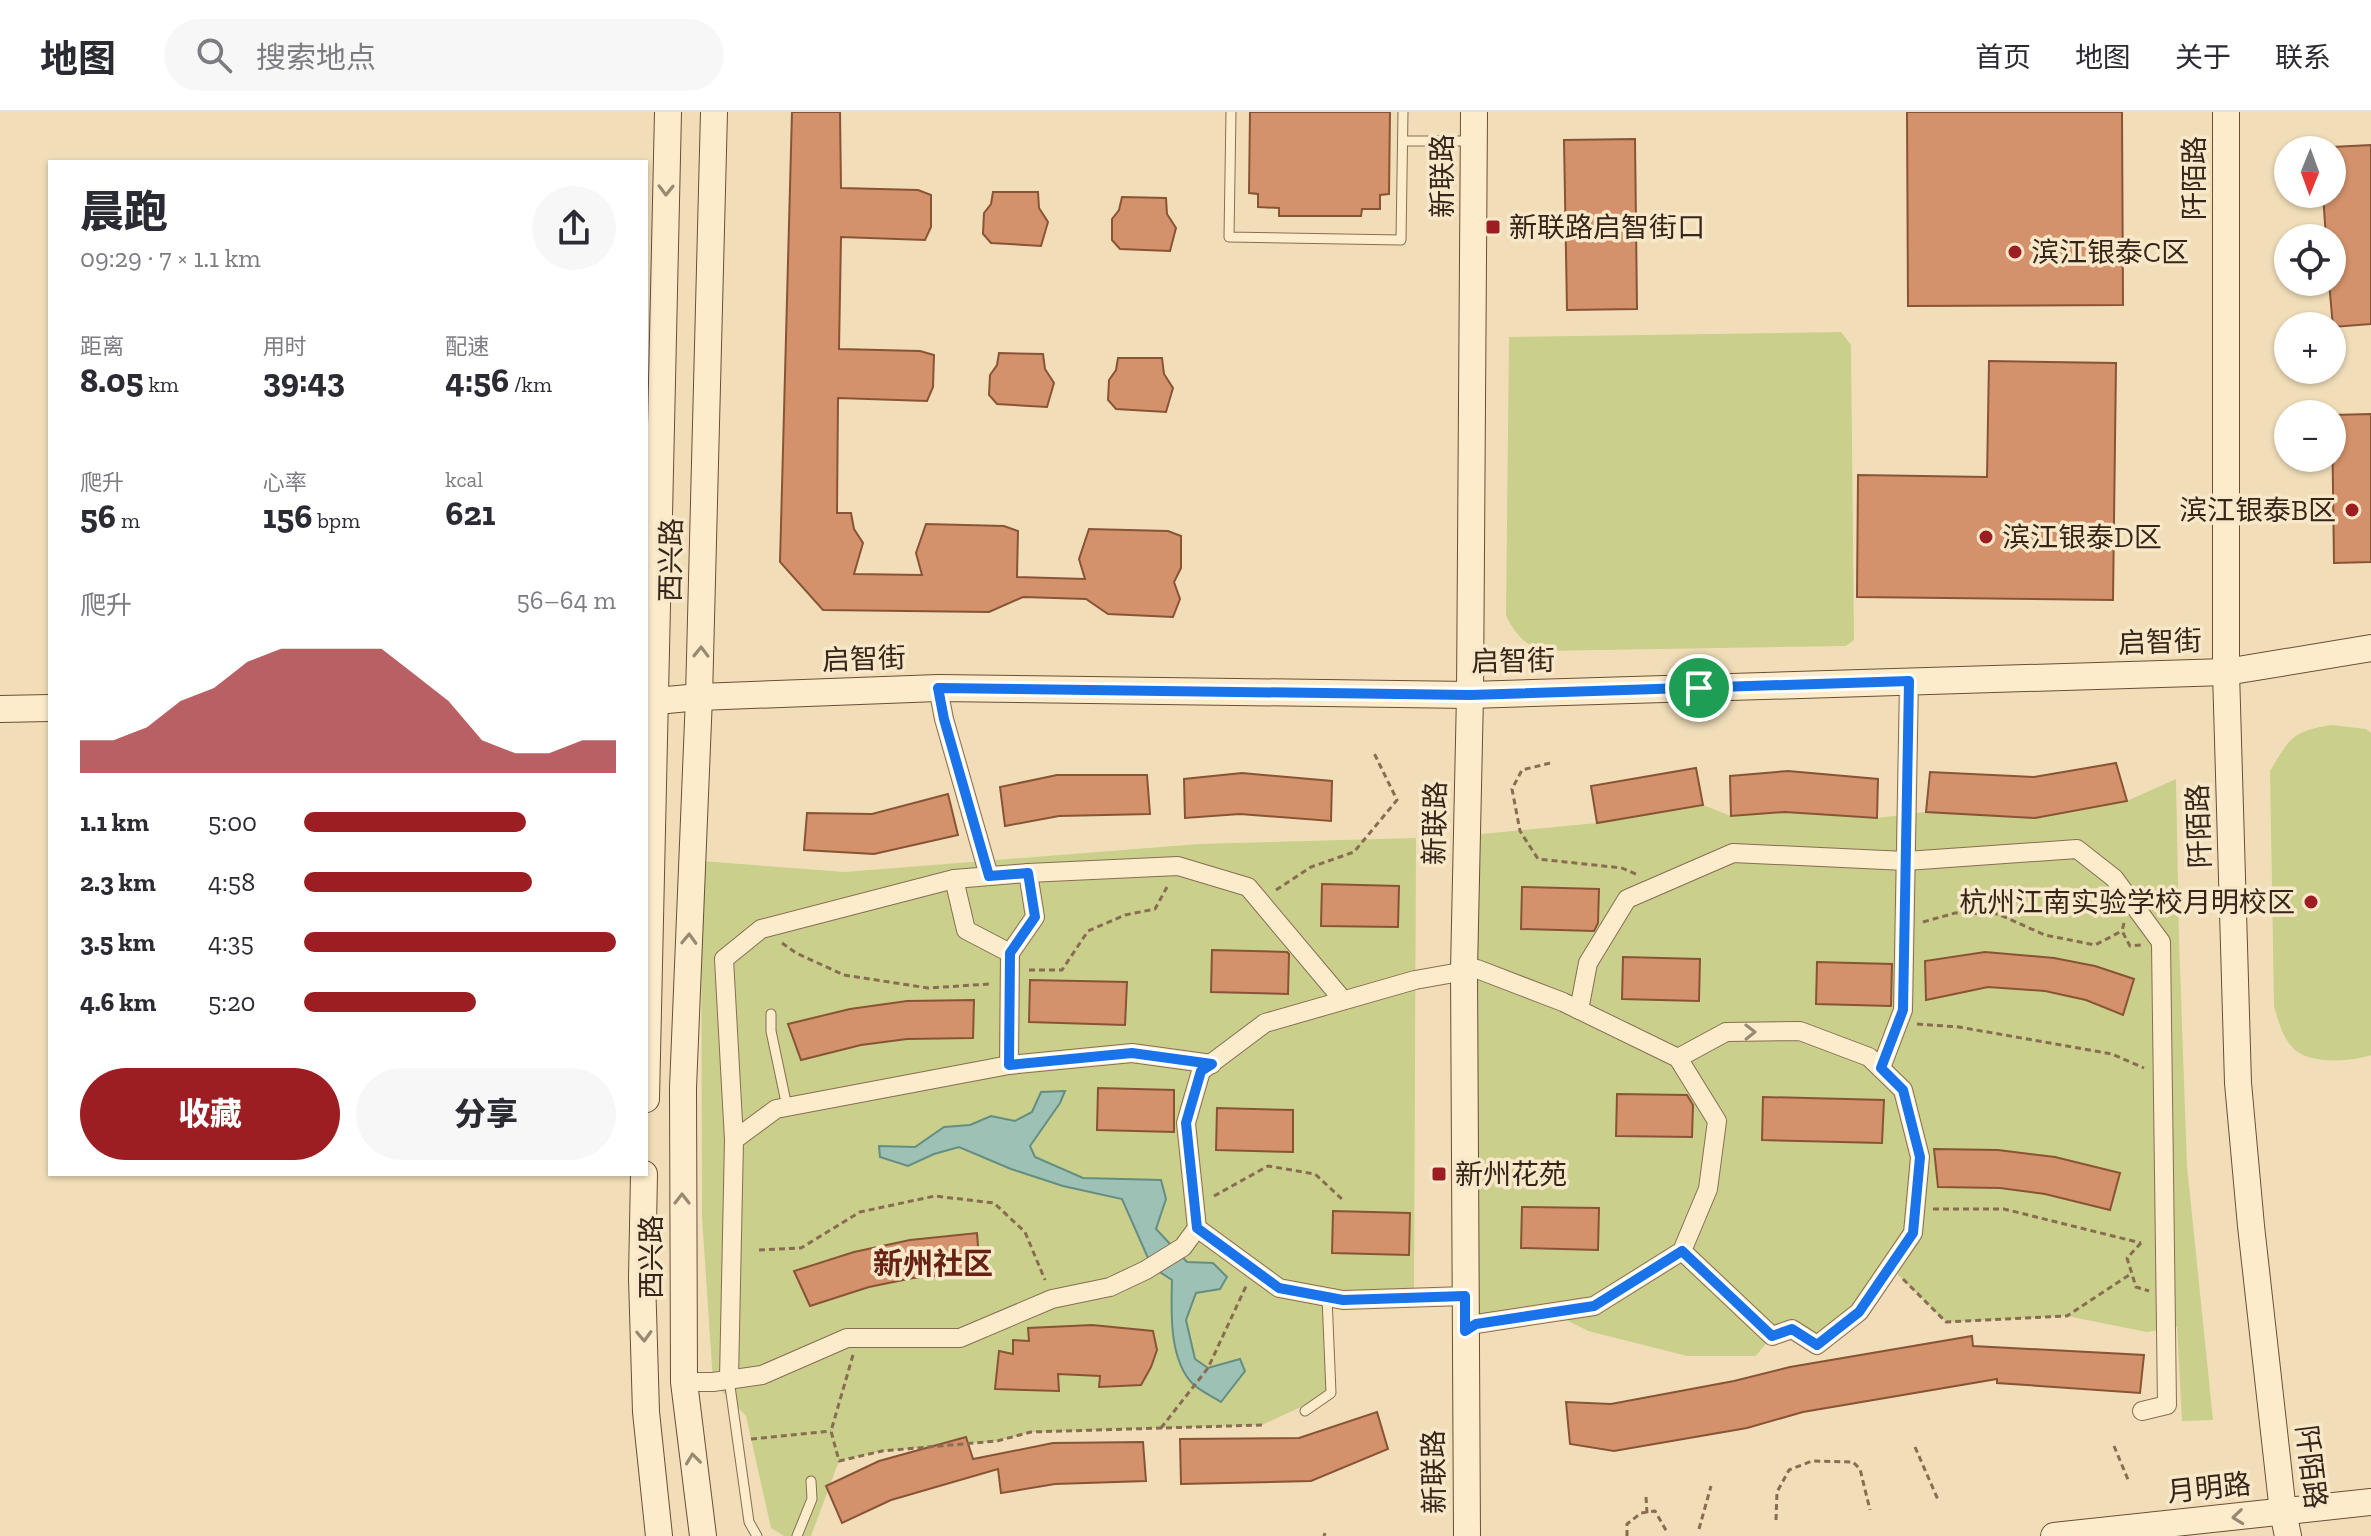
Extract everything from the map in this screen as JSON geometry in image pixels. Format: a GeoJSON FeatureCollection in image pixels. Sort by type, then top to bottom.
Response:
{"type":"FeatureCollection","features":[{"type":"Feature","properties":{"kind":"street","name":"西兴路"},"geometry":{"type":"LineString","coordinates":[[648,900],[650,702],[668,112]]}},
{"type":"Feature","properties":{"kind":"street","name":"西兴路"},"geometry":{"type":"LineString","coordinates":[[703,1536],[684,1382],[683,1088],[699,697],[714,112]]}},
{"type":"Feature","properties":{"kind":"street","name":"新联路"},"geometry":{"type":"LineString","coordinates":[[1467,1536],[1464,970],[1470,695],[1474,112]]}},
{"type":"Feature","properties":{"kind":"street","name":"阡陌路"},"geometry":{"type":"LineString","coordinates":[[2226,112],[2226,672],[2238,1083],[2285,1524]]}},
{"type":"Feature","properties":{"kind":"street","name":"启智街"},"geometry":{"type":"LineString","coordinates":[[650,702],[699,697],[938,688],[1470,695],[2226,672],[2371,648]]}},
{"type":"Feature","properties":{"kind":"street"},"geometry":{"type":"LineString","coordinates":[[1881,1068],[1903,1010],[1909,681]]}},
{"type":"Feature","properties":{"kind":"street"},"geometry":{"type":"LineString","coordinates":[[938,688],[989,876]]}},
{"type":"Feature","properties":{"kind":"street"},"geometry":{"type":"LineString","coordinates":[[0,709],[48,708]]}},
{"type":"Feature","properties":{"kind":"street"},"geometry":{"type":"LineString","coordinates":[[1579,1010],[1588,963],[1627,899],[1733,853],[1906,861],[2077,849],[2114,878],[2161,942],[2167,1405],[2142,1411]]}},
{"type":"Feature","properties":{"kind":"street"},"geometry":{"type":"LineString","coordinates":[[729,1379],[734,1140],[724,959],[761,929],[954,879],[1178,866],[1248,887],[1343,1000]]}},
{"type":"Feature","properties":{"kind":"street"},"geometry":{"type":"LineString","coordinates":[[1009,1065],[1010,969],[1035,917],[1028,873]]}},
{"type":"Feature","properties":{"kind":"street"},"geometry":{"type":"LineString","coordinates":[[954,879],[966,930],[1010,969]]}},
{"type":"Feature","properties":{"kind":"street"},"geometry":{"type":"LineString","coordinates":[[684,1382],[762,1375],[847,1338],[960,1338],[1052,1299],[1110,1287],[1146,1270],[1183,1247],[1197,1228],[1186,1123],[1201,1071],[1265,1023],[1415,980],[1477,969],[1579,1010],[1678,1058],[1717,1121],[1708,1189],[1682,1251],[1594,1306],[1476,1324],[1465,1331]]}},
{"type":"Feature","properties":{"kind":"street"},"geometry":{"type":"LineString","coordinates":[[1678,1058],[1726,1032],[1800,1031],[1869,1057],[1903,1090],[1920,1157],[1913,1233],[1859,1312],[1817,1345],[1792,1329],[1772,1336],[1682,1251]]}},
{"type":"Feature","properties":{"kind":"street"},"geometry":{"type":"LineString","coordinates":[[734,1140],[776,1109],[1009,1065],[1132,1053],[1212,1064]]}},
{"type":"Feature","properties":{"kind":"street","name":"西兴路"},"geometry":{"type":"LineString","coordinates":[[644,1176],[642,1278],[646,1412],[659,1536]]}},
{"type":"Feature","properties":{"kind":"street"},"geometry":{"type":"LineString","coordinates":[[1197,1228],[1279,1288],[1343,1300],[1465,1296]]}},
{"type":"Feature","properties":{"kind":"street","name":"月明路"},"geometry":{"type":"LineString","coordinates":[[2054,1536],[2285,1524],[2371,1502]]}},
{"type":"Feature","properties":{"kind":"lane"},"geometry":{"type":"LineString","coordinates":[[1231,112],[1229,237],[1401,240],[1403,112]]}},
{"type":"Feature","properties":{"kind":"lane"},"geometry":{"type":"LineString","coordinates":[[1403,141],[1474,141]]}},
{"type":"Feature","properties":{"kind":"lane"},"geometry":{"type":"LineString","coordinates":[[771,1014],[771,1031],[787,1107]]}},
{"type":"Feature","properties":{"kind":"lane"},"geometry":{"type":"LineString","coordinates":[[1305,1411],[1331,1393],[1327,1297]]}},
{"type":"Feature","properties":{"kind":"lane"},"geometry":{"type":"LineString","coordinates":[[729,1379],[749,1522],[757,1536]]}},
{"type":"Feature","properties":{"kind":"lane"},"geometry":{"type":"LineString","coordinates":[[797,1536],[812,1499],[811,1481]]}},
{"type":"Feature","properties":{"kind":"path"},"geometry":{"type":"LineString","coordinates":[[1260,901],[1311,867],[1354,852],[1397,800],[1374,753]]}},
{"type":"Feature","properties":{"kind":"path"},"geometry":{"type":"LineString","coordinates":[[1550,763],[1522,770],[1512,789],[1520,831],[1538,859],[1622,868],[1659,884]]}},
{"type":"Feature","properties":{"kind":"path"},"geometry":{"type":"LineString","coordinates":[[761,929],[796,953],[844,975],[928,988],[1010,969],[1062,970],[1088,931],[1125,915],[1155,909],[1178,866]]}},
{"type":"Feature","properties":{"kind":"path"},"geometry":{"type":"LineString","coordinates":[[1905,927],[1955,913],[1998,914],[2045,935],[2095,945],[2122,931]]}},
{"type":"Feature","properties":{"kind":"path"},"geometry":{"type":"LineString","coordinates":[[1898,1023],[1959,1027],[2112,1054],[2162,1077]]}},
{"type":"Feature","properties":{"kind":"path"},"geometry":{"type":"LineString","coordinates":[[1195,1206],[1268,1166],[1315,1174],[1343,1200]]}},
{"type":"Feature","properties":{"kind":"path"},"geometry":{"type":"LineString","coordinates":[[759,1250],[801,1248],[860,1212],[935,1196],[994,1203],[1025,1232],[1052,1299]]}},
{"type":"Feature","properties":{"kind":"path"},"geometry":{"type":"LineString","coordinates":[[1915,1209],[2004,1209],[2141,1243],[2127,1258],[2136,1287],[2164,1297]]}},
{"type":"Feature","properties":{"kind":"path"},"geometry":{"type":"LineString","coordinates":[[1890,1267],[1946,1322],[2067,1316],[2132,1273]]}},
{"type":"Feature","properties":{"kind":"path"},"geometry":{"type":"LineString","coordinates":[[1161,1428],[1208,1368],[1254,1270]]}},
{"type":"Feature","properties":{"kind":"path"},"geometry":{"type":"LineString","coordinates":[[858,1339],[831,1431],[839,1461],[882,1451],[997,1441],[1031,1432],[1262,1425]]}},
{"type":"Feature","properties":{"kind":"path"},"geometry":{"type":"LineString","coordinates":[[738,1440],[831,1431]]}},
{"type":"Feature","properties":{"kind":"path"},"geometry":{"type":"LineString","coordinates":[[2114,1446],[2129,1482]]}},
{"type":"Feature","properties":{"kind":"path"},"geometry":{"type":"LineString","coordinates":[[1915,1447],[1939,1502]]}},
{"type":"Feature","properties":{"kind":"path"},"geometry":{"type":"LineString","coordinates":[[1776,1520],[1777,1492],[1789,1470],[1812,1461],[1853,1462],[1860,1469],[1870,1510]]}},
{"type":"Feature","properties":{"kind":"path"},"geometry":{"type":"LineString","coordinates":[[1699,1529],[1711,1486]]}},
{"type":"Feature","properties":{"kind":"path"},"geometry":{"type":"LineString","coordinates":[[1646,1497],[1647,1513]]}},
{"type":"Feature","properties":{"kind":"path"},"geometry":{"type":"LineString","coordinates":[[1627,1536],[1627,1524],[1641,1513],[1655,1511],[1667,1532]]}},
{"type":"Feature","properties":{"kind":"green space"},"geometry":{"type":"Polygon","coordinates":[[[1841,332],[1851,345],[1854,640],[1846,646],[1541,651],[1520,637],[1506,616],[1509,337],[1841,332]]]}},
{"type":"Feature","properties":{"kind":"green space","name":"杭州江南实验学校月明校区"},"geometry":{"type":"Polygon","coordinates":[[[2332,725],[2366,729],[2371,733],[2371,1055],[2341,1060],[2318,1059],[2299,1053],[2286,1038],[2274,1006],[2270,771],[2282,751],[2300,733],[2332,725]]]}},
{"type":"Feature","properties":{"kind":"green space"},"geometry":{"type":"Polygon","coordinates":[[[2176,779],[2187,1166],[2213,1420],[2182,1421],[2177,1327],[2147,1332],[2067,1316],[1946,1322],[1890,1267],[1817,1345],[1791,1329],[1772,1336],[1756,1356],[1687,1356],[1588,1331],[1553,1313],[1476,1324],[1477,969],[1481,834],[1597,823],[1703,805],[1731,816],[1785,812],[1877,818],[1926,812],[2035,818],[2127,801],[2176,779]]]}},
{"type":"Feature","properties":{"kind":"green space"},"geometry":{"type":"Polygon","coordinates":[[[1416,838],[1414,1297],[1327,1297],[1331,1393],[1262,1425],[1031,1432],[997,1441],[882,1451],[839,1461],[811,1536],[784,1536],[771,1528],[746,1416],[713,1382],[702,1217],[701,861],[845,872],[1199,844],[1416,838]]]}},
{"type":"Feature","properties":{"kind":"water"},"geometry":{"type":"Polygon","coordinates":[[[1065,1091],[1030,1146],[1035,1157],[1083,1178],[1161,1180],[1166,1199],[1156,1229],[1187,1262],[1213,1263],[1227,1277],[1220,1289],[1196,1293],[1186,1320],[1195,1359],[1208,1368],[1240,1359],[1245,1371],[1221,1402],[1196,1387],[1179,1362],[1173,1335],[1172,1280],[1152,1267],[1122,1199],[1063,1186],[959,1147],[908,1166],[880,1157],[879,1146],[915,1147],[944,1127],[970,1125],[991,1116],[1015,1121],[1032,1112],[1041,1092],[1065,1091]]]}},
{"type":"Feature","properties":{"kind":"building"},"geometry":{"type":"Polygon","coordinates":[[[792,112],[840,112],[841,188],[918,190],[931,195],[931,227],[925,240],[841,237],[839,349],[920,351],[934,355],[933,387],[927,401],[838,398],[837,513],[851,513],[854,529],[863,543],[854,574],[922,575],[916,553],[926,524],[1004,526],[1018,531],[1017,577],[1085,579],[1079,559],[1089,529],[1168,531],[1181,536],[1181,568],[1174,582],[1180,599],[1173,617],[1108,614],[1086,599],[1023,597],[989,612],[823,610],[780,562],[792,112]]]}},
{"type":"Feature","properties":{"kind":"building"},"geometry":{"type":"Polygon","coordinates":[[[1250,112],[1390,112],[1389,194],[1380,195],[1380,209],[1362,209],[1361,216],[1279,216],[1279,208],[1258,207],[1258,194],[1249,193],[1250,112]]]}},
{"type":"Feature","properties":{"kind":"building","name":"滨江银泰C区"},"geometry":{"type":"Polygon","coordinates":[[[1907,112],[2122,112],[2123,305],[1908,306],[1907,112]]]}},
{"type":"Feature","properties":{"kind":"building"},"geometry":{"type":"Polygon","coordinates":[[[1635,139],[1637,309],[1567,310],[1564,140],[1635,139]]]}},
{"type":"Feature","properties":{"kind":"building"},"geometry":{"type":"Polygon","coordinates":[[[2371,145],[2371,324],[2346,326],[2346,312],[2332,312],[2330,296],[2346,296],[2346,224],[2325,224],[2324,208],[2346,208],[2346,146],[2371,145]]]}},
{"type":"Feature","properties":{"kind":"building"},"geometry":{"type":"Polygon","coordinates":[[[993,192],[1038,192],[1039,208],[1048,222],[1041,246],[991,243],[983,234],[984,213],[991,204],[993,192]]]}},
{"type":"Feature","properties":{"kind":"building"},"geometry":{"type":"Polygon","coordinates":[[[1122,197],[1166,198],[1167,214],[1176,228],[1170,251],[1120,249],[1112,240],[1112,219],[1119,210],[1122,197]]]}},
{"type":"Feature","properties":{"kind":"building"},"geometry":{"type":"Polygon","coordinates":[[[999,353],[1043,354],[1045,369],[1054,383],[1047,407],[997,404],[989,395],[990,375],[997,365],[999,353]]]}},
{"type":"Feature","properties":{"kind":"building"},"geometry":{"type":"Polygon","coordinates":[[[1118,358],[1162,358],[1164,374],[1173,388],[1166,412],[1116,409],[1108,400],[1109,380],[1116,370],[1118,358]]]}},
{"type":"Feature","properties":{"kind":"building","name":"滨江银泰D区"},"geometry":{"type":"Polygon","coordinates":[[[1989,361],[2116,363],[2113,600],[1857,597],[1858,475],[1987,477],[1989,361]]]}},
{"type":"Feature","properties":{"kind":"building","name":"滨江银泰B区"},"geometry":{"type":"Polygon","coordinates":[[[2371,414],[2371,562],[2334,563],[2333,472],[2346,472],[2346,415],[2371,414]]]}},
{"type":"Feature","properties":{"kind":"building"},"geometry":{"type":"Polygon","coordinates":[[[2116,763],[2127,801],[2035,818],[1926,812],[1930,772],[2034,777],[2116,763]]]}},
{"type":"Feature","properties":{"kind":"building"},"geometry":{"type":"Polygon","coordinates":[[[1696,768],[1703,805],[1597,823],[1591,786],[1696,768]]]}},
{"type":"Feature","properties":{"kind":"building"},"geometry":{"type":"Polygon","coordinates":[[[1788,771],[1878,779],[1877,818],[1785,812],[1731,816],[1730,776],[1788,771]]]}},
{"type":"Feature","properties":{"kind":"building"},"geometry":{"type":"Polygon","coordinates":[[[1242,773],[1332,781],[1331,821],[1240,814],[1185,818],[1184,779],[1242,773]]]}},
{"type":"Feature","properties":{"kind":"building"},"geometry":{"type":"Polygon","coordinates":[[[1057,775],[1147,775],[1150,814],[1059,816],[1005,826],[1000,787],[1057,775]]]}},
{"type":"Feature","properties":{"kind":"building"},"geometry":{"type":"Polygon","coordinates":[[[948,794],[958,835],[874,854],[804,850],[807,813],[872,814],[948,794]]]}},
{"type":"Feature","properties":{"kind":"building"},"geometry":{"type":"Polygon","coordinates":[[[1322,884],[1399,886],[1398,927],[1321,926],[1322,884]]]}},
{"type":"Feature","properties":{"kind":"building"},"geometry":{"type":"Polygon","coordinates":[[[1522,887],[1599,889],[1598,923],[1594,931],[1521,929],[1522,887]]]}},
{"type":"Feature","properties":{"kind":"building"},"geometry":{"type":"Polygon","coordinates":[[[1212,950],[1287,952],[1288,994],[1211,992],[1212,950]]]}},
{"type":"Feature","properties":{"kind":"building"},"geometry":{"type":"Polygon","coordinates":[[[1985,952],[2054,958],[2095,966],[2134,979],[2123,1015],[2086,1000],[2045,991],[1988,987],[1926,1000],[1925,961],[1985,952]]]}},
{"type":"Feature","properties":{"kind":"building"},"geometry":{"type":"Polygon","coordinates":[[[1623,957],[1700,959],[1699,1001],[1622,999],[1623,957]]]}},
{"type":"Feature","properties":{"kind":"building"},"geometry":{"type":"Polygon","coordinates":[[[1817,962],[1892,964],[1891,1006],[1816,1004],[1817,962]]]}},
{"type":"Feature","properties":{"kind":"building"},"geometry":{"type":"Polygon","coordinates":[[[1030,980],[1127,982],[1125,1025],[1029,1022],[1030,980]]]}},
{"type":"Feature","properties":{"kind":"building"},"geometry":{"type":"Polygon","coordinates":[[[974,1000],[973,1038],[907,1039],[861,1045],[801,1060],[788,1024],[850,1009],[907,1001],[974,1000]]]}},
{"type":"Feature","properties":{"kind":"building"},"geometry":{"type":"Polygon","coordinates":[[[1098,1088],[1174,1090],[1174,1132],[1097,1130],[1098,1088]]]}},
{"type":"Feature","properties":{"kind":"building"},"geometry":{"type":"Polygon","coordinates":[[[1617,1094],[1687,1095],[1693,1105],[1692,1137],[1616,1136],[1617,1094]]]}},
{"type":"Feature","properties":{"kind":"building"},"geometry":{"type":"Polygon","coordinates":[[[1763,1097],[1884,1100],[1882,1143],[1762,1140],[1763,1097]]]}},
{"type":"Feature","properties":{"kind":"building"},"geometry":{"type":"Polygon","coordinates":[[[1217,1108],[1293,1110],[1293,1152],[1216,1150],[1217,1108]]]}},
{"type":"Feature","properties":{"kind":"building"},"geometry":{"type":"Polygon","coordinates":[[[1934,1149],[1998,1150],[2055,1157],[2120,1173],[2110,1210],[2045,1194],[2000,1188],[1938,1187],[1934,1149]]]}},
{"type":"Feature","properties":{"kind":"building"},"geometry":{"type":"Polygon","coordinates":[[[1522,1207],[1599,1208],[1598,1250],[1521,1248],[1522,1207]]]}},
{"type":"Feature","properties":{"kind":"building"},"geometry":{"type":"Polygon","coordinates":[[[1333,1211],[1410,1213],[1409,1255],[1332,1253],[1333,1211]]]}},
{"type":"Feature","properties":{"kind":"building"},"geometry":{"type":"Polygon","coordinates":[[[977,1233],[980,1272],[913,1278],[869,1287],[810,1306],[794,1271],[854,1252],[910,1240],[977,1233]]]}},
{"type":"Feature","properties":{"kind":"building"},"geometry":{"type":"Polygon","coordinates":[[[1092,1325],[1153,1331],[1157,1350],[1141,1385],[1099,1387],[1100,1376],[1058,1374],[1059,1391],[995,1389],[999,1351],[1013,1354],[1013,1340],[1029,1341],[1028,1328],[1092,1325]]]}},
{"type":"Feature","properties":{"kind":"building"},"geometry":{"type":"Polygon","coordinates":[[[1972,1336],[1973,1346],[2144,1355],[2140,1393],[1997,1383],[1997,1379],[1803,1412],[1747,1428],[1614,1451],[1570,1444],[1566,1402],[1611,1404],[1790,1367],[1972,1336]]]}},
{"type":"Feature","properties":{"kind":"building"},"geometry":{"type":"Polygon","coordinates":[[[1377,1412],[1388,1449],[1311,1481],[1181,1484],[1180,1439],[1299,1438],[1377,1412]]]}},
{"type":"Feature","properties":{"kind":"building"},"geometry":{"type":"Polygon","coordinates":[[[966,1437],[973,1459],[1053,1443],[1143,1442],[1146,1481],[1055,1484],[1001,1493],[998,1469],[891,1500],[842,1523],[826,1486],[879,1461],[966,1437]]]}},
{"type":"Feature","properties":{"kind":"place","name":"新联路启智街口"},"geometry":{"type":"Point","coordinates":[1493,227]}},
{"type":"Feature","properties":{"kind":"place","name":"滨江银泰C区"},"geometry":{"type":"Point","coordinates":[2015,252]}},
{"type":"Feature","properties":{"kind":"place","name":"滨江银泰B区"},"geometry":{"type":"Point","coordinates":[2352,510]}},
{"type":"Feature","properties":{"kind":"place","name":"滨江银泰D区"},"geometry":{"type":"Point","coordinates":[1986,537]}},
{"type":"Feature","properties":{"kind":"place","name":"杭州江南实验学校月明校区"},"geometry":{"type":"Point","coordinates":[2311,902]}},
{"type":"Feature","properties":{"kind":"place","name":"新州花苑"},"geometry":{"type":"Point","coordinates":[1439,1174]}},
{"type":"Feature","properties":{"kind":"district","name":"新州社区"},"geometry":{"type":"Point","coordinates":[933,1264]}},
{"type":"Feature","properties":{"kind":"route"},"geometry":{"type":"LineString","coordinates":[[1909,681],[1903,1010],[1881,1068],[1903,1090],[1920,1157],[1913,1233],[1859,1312],[1817,1345],[1792,1329],[1772,1336],[1682,1251],[1594,1306],[1476,1324],[1465,1331],[1465,1296],[1343,1300],[1279,1288],[1197,1228],[1186,1123],[1201,1071],[1212,1064],[1132,1053],[1009,1065],[1010,953],[1035,917],[1028,873],[989,876],[938,688],[1470,695],[1699,688],[1909,681]]}}]}
